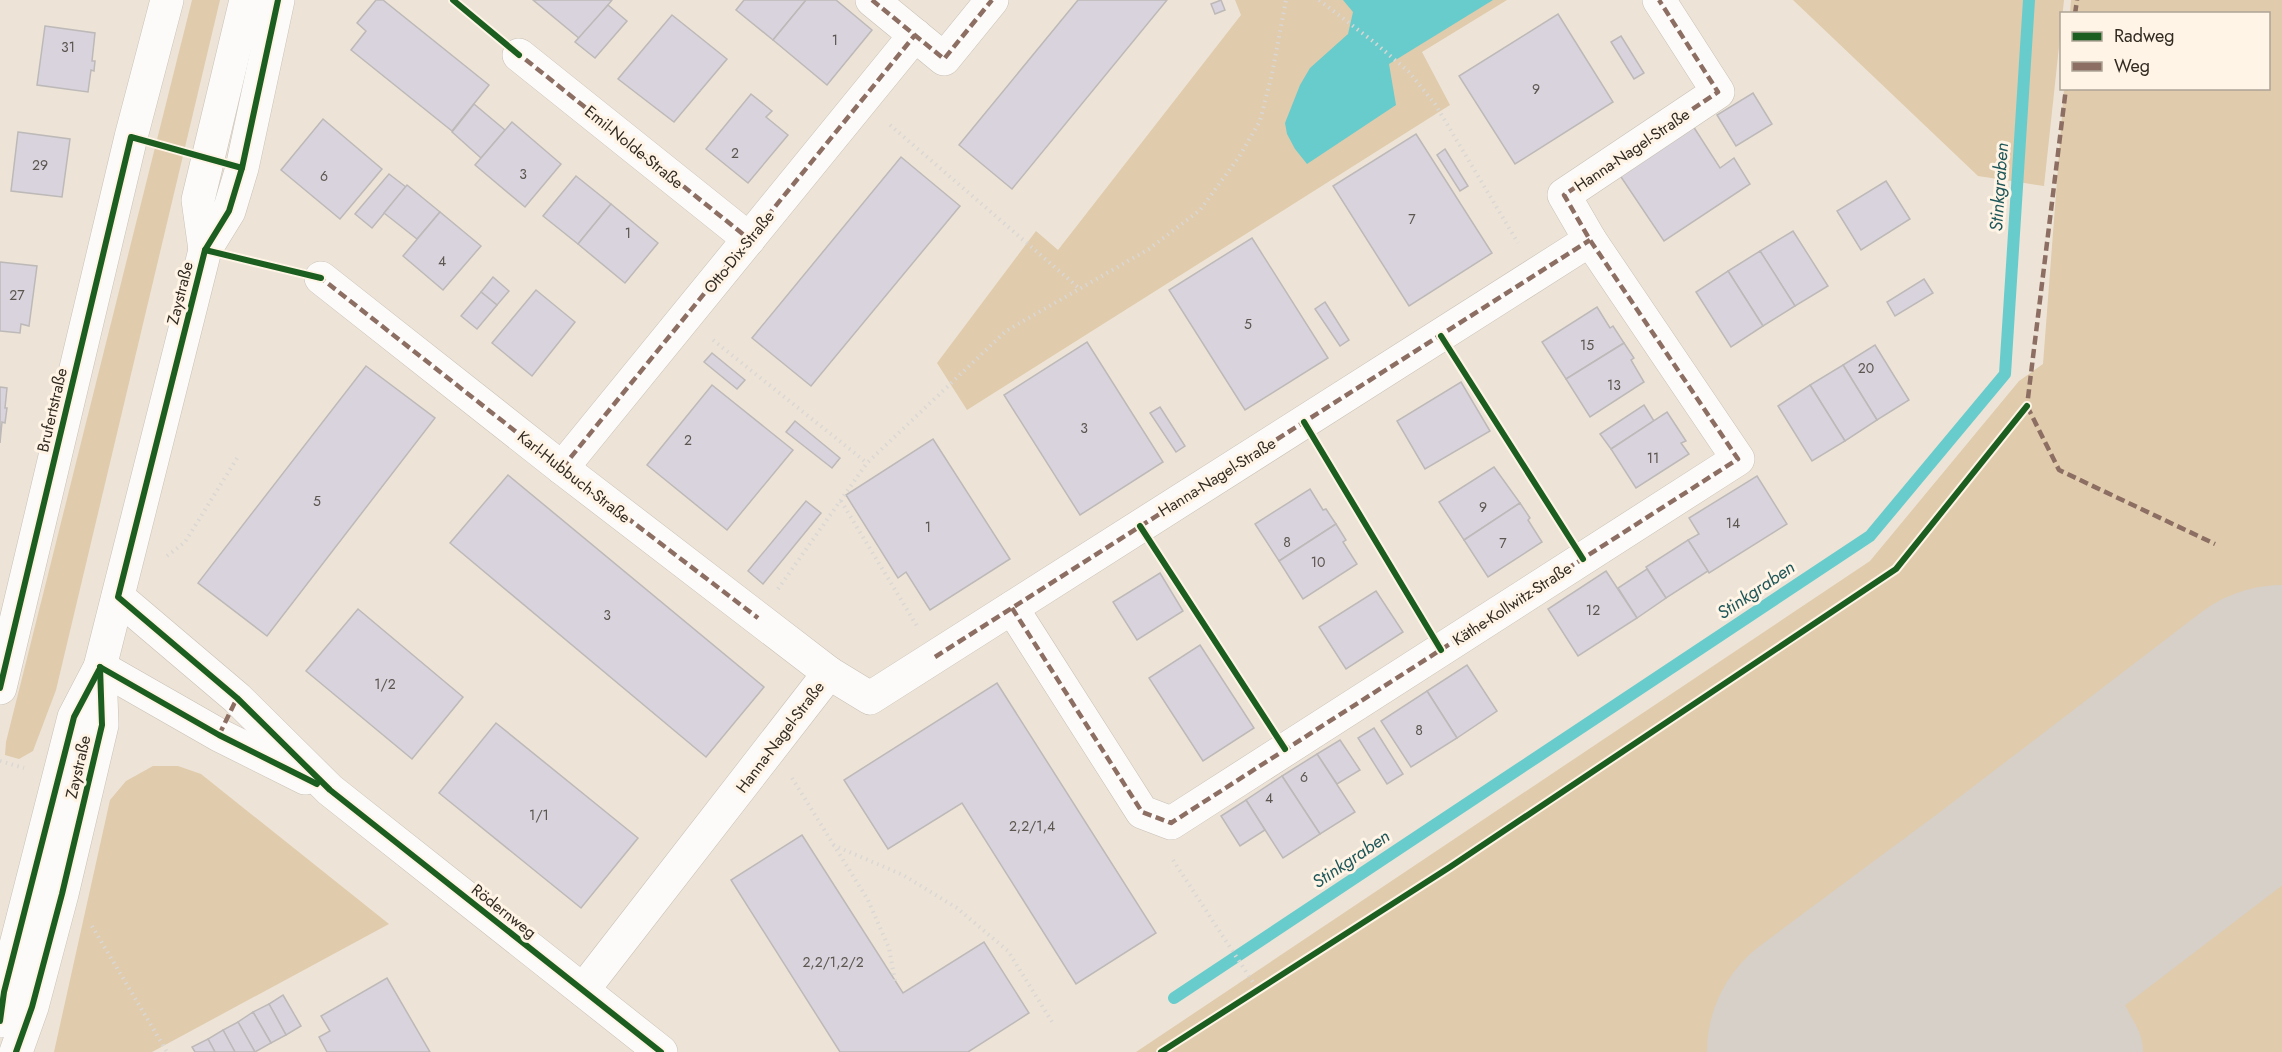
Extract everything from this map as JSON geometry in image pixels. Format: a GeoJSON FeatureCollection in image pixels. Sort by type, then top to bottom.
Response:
{"type":"FeatureCollection","features":[{"type":"Feature","properties":{"kind":"street","name":"Brufertstraße"},"geometry":{"type":"LineString","coordinates":[[0,688],[6,639],[167,0]]}},
{"type":"Feature","properties":{"kind":"street","name":"Zaystraße"},"geometry":{"type":"LineString","coordinates":[[205,250],[198,200],[246,0]]}},
{"type":"Feature","properties":{"kind":"street","name":"Zaystraße"},"geometry":{"type":"LineString","coordinates":[[0,1021],[6,981],[74,717],[100,668],[205,250],[229,211],[238,178],[278,0]]}},
{"type":"Feature","properties":{"kind":"street"},"geometry":{"type":"LineString","coordinates":[[873,0],[944,59],[992,0]]}},
{"type":"Feature","properties":{"kind":"street","name":"Hanna-Nagel-Straße"},"geometry":{"type":"LineString","coordinates":[[583,990],[829,673],[870,698],[1590,240],[1564,195],[1719,92],[1659,0]]}},
{"type":"Feature","properties":{"kind":"street","name":"Otto-Dix-Straße"},"geometry":{"type":"LineString","coordinates":[[562,468],[915,35]]}},
{"type":"Feature","properties":{"kind":"street","name":"Emil-Nolde-Straße"},"geometry":{"type":"LineString","coordinates":[[519,55],[749,239]]}},
{"type":"Feature","properties":{"kind":"street","name":"Käthe-Kollwitz-Straße"},"geometry":{"type":"LineString","coordinates":[[1142,812],[1171,823],[1738,459],[1590,240]]}},
{"type":"Feature","properties":{"kind":"street","name":"Karl-Hubbuch-Straße"},"geometry":{"type":"LineString","coordinates":[[321,279],[829,673]]}},
{"type":"Feature","properties":{"kind":"street","name":"Rödernweg"},"geometry":{"type":"LineString","coordinates":[[118,597],[237,698],[330,790],[662,1052]]}},
{"type":"Feature","properties":{"kind":"street"},"geometry":{"type":"LineString","coordinates":[[1012,608],[1142,812]]}},
{"type":"Feature","properties":{"kind":"street","name":"Zaystraße"},"geometry":{"type":"LineString","coordinates":[[16,1052],[32,1007],[56,917],[102,725],[100,668]]}},
{"type":"Feature","properties":{"kind":"street","name":"Rödernweg"},"geometry":{"type":"LineString","coordinates":[[100,668],[219,735],[330,790]]}},
{"type":"Feature","properties":{"kind":"path"},"geometry":{"type":"LineString","coordinates":[[758,618],[867,464],[1006,331],[1149,249],[1200,210],[1239,157],[1260,121],[1287,0]]}},
{"type":"Feature","properties":{"kind":"path"},"geometry":{"type":"LineString","coordinates":[[1319,0],[1409,72],[1435,104],[1536,274]]}},
{"type":"Feature","properties":{"kind":"path"},"geometry":{"type":"LineString","coordinates":[[862,101],[1079,288]]}},
{"type":"Feature","properties":{"kind":"path"},"geometry":{"type":"LineString","coordinates":[[717,344],[867,464]]}},
{"type":"Feature","properties":{"kind":"path"},"geometry":{"type":"LineString","coordinates":[[118,597],[185,542],[239,455]]}},
{"type":"Feature","properties":{"kind":"path"},"geometry":{"type":"LineString","coordinates":[[841,501],[935,657]]}},
{"type":"Feature","properties":{"kind":"path"},"geometry":{"type":"LineString","coordinates":[[773,747],[872,910],[889,948],[895,981]]}},
{"type":"Feature","properties":{"kind":"path"},"geometry":{"type":"LineString","coordinates":[[1142,812],[1258,990]]}},
{"type":"Feature","properties":{"kind":"path"},"geometry":{"type":"LineString","coordinates":[[833,845],[903,875],[957,908],[1008,951],[1054,1025]]}},
{"type":"Feature","properties":{"kind":"path"},"geometry":{"type":"LineString","coordinates":[[97,931],[167,1052]]}},
{"type":"Feature","properties":{"kind":"shaded area"},"geometry":{"type":"Polygon","coordinates":[[[192,0],[220,0],[56,690],[33,751],[19,759],[5,755],[6,742],[192,0]]]}},
{"type":"Feature","properties":{"kind":"shaded area"},"geometry":{"type":"Polygon","coordinates":[[[1235,0],[1507,0],[1422,52],[1450,105],[967,410],[937,363],[1036,231],[1058,250],[1241,15],[1235,0]]]}},
{"type":"Feature","properties":{"kind":"shaded area"},"geometry":{"type":"Polygon","coordinates":[[[1793,0],[2064,0],[2063,12],[2060,12],[2060,37],[2044,186],[1978,176],[1793,0]]]}},
{"type":"Feature","properties":{"kind":"shaded area"},"geometry":{"type":"Polygon","coordinates":[[[2071,0],[2282,0],[2282,1052],[1136,1052],[1870,561],[2019,381],[2043,364],[2064,90],[2270,90],[2270,12],[2070,12],[2071,0]]]}},
{"type":"Feature","properties":{"kind":"shaded area"},"geometry":{"type":"Polygon","coordinates":[[[153,766],[178,766],[201,774],[389,924],[152,1052],[54,1052],[110,800],[126,781],[153,766]]]}},
{"type":"Feature","properties":{"kind":"water"},"geometry":{"type":"Polygon","coordinates":[[[1343,0],[1493,0],[1389,64],[1396,105],[1307,164],[1295,149],[1287,134],[1285,123],[1300,85],[1310,68],[1348,34],[1353,12],[1343,0]]]}},
{"type":"Feature","properties":{"kind":"building"},"geometry":{"type":"Polygon","coordinates":[[[376,0],[383,0],[489,85],[452,131],[351,50],[366,31],[357,23],[376,0]]]}},
{"type":"Feature","properties":{"kind":"building"},"geometry":{"type":"Polygon","coordinates":[[[533,0],[612,0],[580,39],[533,0]]]}},
{"type":"Feature","properties":{"kind":"building"},"geometry":{"type":"Polygon","coordinates":[[[744,0],[806,0],[773,40],[736,10],[744,0]]]}},
{"type":"Feature","properties":{"kind":"building"},"geometry":{"type":"Polygon","coordinates":[[[806,0],[836,0],[872,30],[827,85],[773,40],[806,0]]]}},
{"type":"Feature","properties":{"kind":"building"},"geometry":{"type":"Polygon","coordinates":[[[1078,0],[1167,0],[1012,189],[959,145],[1078,0]]]}},
{"type":"Feature","properties":{"kind":"building"},"geometry":{"type":"Polygon","coordinates":[[[1221,0],[1225,10],[1215,14],[1211,4],[1221,0]]]}},
{"type":"Feature","properties":{"kind":"building"},"geometry":{"type":"Polygon","coordinates":[[[608,5],[627,21],[595,58],[575,42],[608,5]]]}},
{"type":"Feature","properties":{"kind":"building"},"geometry":{"type":"Polygon","coordinates":[[[1558,14],[1613,102],[1515,164],[1459,76],[1558,14]]]}},
{"type":"Feature","properties":{"kind":"building"},"geometry":{"type":"Polygon","coordinates":[[[672,15],[727,59],[674,122],[618,79],[672,15]]]}},
{"type":"Feature","properties":{"kind":"building"},"geometry":{"type":"Polygon","coordinates":[[[45,26],[95,33],[92,61],[95,61],[94,71],[91,70],[88,92],[37,85],[45,26]]]}},
{"type":"Feature","properties":{"kind":"building"},"geometry":{"type":"Polygon","coordinates":[[[1621,36],[1644,73],[1634,79],[1611,42],[1621,36]]]}},
{"type":"Feature","properties":{"kind":"building"},"geometry":{"type":"Polygon","coordinates":[[[1753,93],[1772,124],[1736,146],[1717,115],[1753,93]]]}},
{"type":"Feature","properties":{"kind":"building"},"geometry":{"type":"Polygon","coordinates":[[[751,94],[772,111],[766,117],[788,135],[748,183],[706,149],[751,94]]]}},
{"type":"Feature","properties":{"kind":"building"},"geometry":{"type":"Polygon","coordinates":[[[474,104],[505,130],[481,158],[452,132],[474,104]]]}},
{"type":"Feature","properties":{"kind":"building"},"geometry":{"type":"Polygon","coordinates":[[[323,119],[382,169],[340,219],[281,170],[323,119]]]}},
{"type":"Feature","properties":{"kind":"building"},"geometry":{"type":"Polygon","coordinates":[[[512,122],[561,164],[525,207],[475,165],[512,122]]]}},
{"type":"Feature","properties":{"kind":"building"},"geometry":{"type":"Polygon","coordinates":[[[1693,126],[1720,168],[1734,158],[1750,184],[1664,241],[1619,174],[1693,126]]]}},
{"type":"Feature","properties":{"kind":"building"},"geometry":{"type":"Polygon","coordinates":[[[18,132],[70,139],[62,197],[11,191],[18,132]]]}},
{"type":"Feature","properties":{"kind":"building"},"geometry":{"type":"Polygon","coordinates":[[[1416,134],[1492,253],[1409,306],[1333,186],[1416,134]]]}},
{"type":"Feature","properties":{"kind":"building"},"geometry":{"type":"Polygon","coordinates":[[[1445,149],[1468,186],[1460,191],[1437,155],[1445,149]]]}},
{"type":"Feature","properties":{"kind":"building"},"geometry":{"type":"Polygon","coordinates":[[[901,157],[960,206],[811,386],[752,338],[901,157]]]}},
{"type":"Feature","properties":{"kind":"building"},"geometry":{"type":"Polygon","coordinates":[[[389,174],[406,187],[372,228],[355,214],[389,174]]]}},
{"type":"Feature","properties":{"kind":"building"},"geometry":{"type":"Polygon","coordinates":[[[576,176],[611,204],[578,244],[543,216],[576,176]]]}},
{"type":"Feature","properties":{"kind":"building"},"geometry":{"type":"Polygon","coordinates":[[[1886,181],[1910,219],[1861,250],[1837,211],[1886,181]]]}},
{"type":"Feature","properties":{"kind":"building"},"geometry":{"type":"Polygon","coordinates":[[[407,185],[440,212],[417,239],[384,213],[407,185]]]}},
{"type":"Feature","properties":{"kind":"building"},"geometry":{"type":"Polygon","coordinates":[[[611,204],[658,243],[625,283],[578,244],[611,204]]]}},
{"type":"Feature","properties":{"kind":"building"},"geometry":{"type":"Polygon","coordinates":[[[440,212],[481,246],[443,290],[403,256],[440,212]]]}},
{"type":"Feature","properties":{"kind":"building"},"geometry":{"type":"Polygon","coordinates":[[[1793,231],[1828,286],[1795,306],[1760,251],[1793,231]]]}},
{"type":"Feature","properties":{"kind":"building"},"geometry":{"type":"Polygon","coordinates":[[[1252,238],[1328,358],[1245,410],[1169,290],[1252,238]]]}},
{"type":"Feature","properties":{"kind":"building"},"geometry":{"type":"Polygon","coordinates":[[[1760,251],[1795,306],[1763,326],[1728,271],[1760,251]]]}},
{"type":"Feature","properties":{"kind":"building"},"geometry":{"type":"Polygon","coordinates":[[[0,262],[37,266],[29,326],[21,324],[20,333],[0,331],[0,262]]]}},
{"type":"Feature","properties":{"kind":"building"},"geometry":{"type":"Polygon","coordinates":[[[1728,271],[1763,326],[1731,347],[1696,292],[1728,271]]]}},
{"type":"Feature","properties":{"kind":"building"},"geometry":{"type":"Polygon","coordinates":[[[493,277],[509,291],[497,305],[481,292],[493,277]]]}},
{"type":"Feature","properties":{"kind":"building"},"geometry":{"type":"Polygon","coordinates":[[[1924,279],[1933,293],[1895,316],[1887,302],[1924,279]]]}},
{"type":"Feature","properties":{"kind":"building"},"geometry":{"type":"Polygon","coordinates":[[[536,290],[575,322],[532,376],[492,343],[536,290]]]}},
{"type":"Feature","properties":{"kind":"building"},"geometry":{"type":"Polygon","coordinates":[[[481,292],[497,305],[477,329],[461,316],[481,292]]]}},
{"type":"Feature","properties":{"kind":"building"},"geometry":{"type":"Polygon","coordinates":[[[1325,302],[1349,340],[1340,346],[1315,309],[1325,302]]]}},
{"type":"Feature","properties":{"kind":"building"},"geometry":{"type":"Polygon","coordinates":[[[1597,307],[1610,328],[1613,326],[1624,343],[1566,379],[1542,342],[1597,307]]]}},
{"type":"Feature","properties":{"kind":"building"},"geometry":{"type":"Polygon","coordinates":[[[1087,342],[1163,462],[1080,515],[1004,395],[1087,342]]]}},
{"type":"Feature","properties":{"kind":"building"},"geometry":{"type":"Polygon","coordinates":[[[1624,343],[1634,358],[1631,360],[1644,382],[1590,417],[1566,379],[1624,343]]]}},
{"type":"Feature","properties":{"kind":"building"},"geometry":{"type":"Polygon","coordinates":[[[1875,345],[1909,400],[1877,420],[1843,365],[1875,345]]]}},
{"type":"Feature","properties":{"kind":"building"},"geometry":{"type":"Polygon","coordinates":[[[712,353],[745,380],[737,389],[704,362],[712,353]]]}},
{"type":"Feature","properties":{"kind":"building"},"geometry":{"type":"Polygon","coordinates":[[[1843,365],[1877,420],[1845,441],[1810,385],[1843,365]]]}},
{"type":"Feature","properties":{"kind":"building"},"geometry":{"type":"Polygon","coordinates":[[[366,366],[435,418],[267,636],[198,583],[366,366]]]}},
{"type":"Feature","properties":{"kind":"building"},"geometry":{"type":"Polygon","coordinates":[[[1461,382],[1490,431],[1425,469],[1397,421],[1461,382]]]}},
{"type":"Feature","properties":{"kind":"building"},"geometry":{"type":"Polygon","coordinates":[[[712,385],[793,450],[727,530],[647,465],[712,385]]]}},
{"type":"Feature","properties":{"kind":"building"},"geometry":{"type":"Polygon","coordinates":[[[1810,385],[1845,441],[1812,461],[1778,406],[1810,385]]]}},
{"type":"Feature","properties":{"kind":"building"},"geometry":{"type":"Polygon","coordinates":[[[0,387],[7,388],[5,408],[7,408],[5,423],[2,422],[0,443],[0,387]]]}},
{"type":"Feature","properties":{"kind":"building"},"geometry":{"type":"Polygon","coordinates":[[[1644,405],[1654,421],[1611,449],[1600,434],[1644,405]]]}},
{"type":"Feature","properties":{"kind":"building"},"geometry":{"type":"Polygon","coordinates":[[[1160,407],[1185,446],[1176,452],[1150,413],[1160,407]]]}},
{"type":"Feature","properties":{"kind":"building"},"geometry":{"type":"Polygon","coordinates":[[[1667,412],[1686,441],[1681,443],[1689,454],[1636,488],[1611,449],[1667,412]]]}},
{"type":"Feature","properties":{"kind":"building"},"geometry":{"type":"Polygon","coordinates":[[[795,421],[840,458],[832,468],[786,432],[795,421]]]}},
{"type":"Feature","properties":{"kind":"building"},"geometry":{"type":"Polygon","coordinates":[[[933,439],[1010,559],[930,610],[906,572],[898,578],[846,495],[933,439]]]}},
{"type":"Feature","properties":{"kind":"building"},"geometry":{"type":"Polygon","coordinates":[[[1494,467],[1520,503],[1464,540],[1439,502],[1494,467]]]}},
{"type":"Feature","properties":{"kind":"building"},"geometry":{"type":"Polygon","coordinates":[[[508,475],[764,687],[706,757],[450,543],[508,475]]]}},
{"type":"Feature","properties":{"kind":"building"},"geometry":{"type":"Polygon","coordinates":[[[1757,476],[1787,524],[1709,573],[1688,540],[1699,534],[1689,518],[1757,476]]]}},
{"type":"Feature","properties":{"kind":"building"},"geometry":{"type":"Polygon","coordinates":[[[1310,489],[1323,510],[1326,509],[1336,524],[1279,561],[1255,524],[1310,489]]]}},
{"type":"Feature","properties":{"kind":"building"},"geometry":{"type":"Polygon","coordinates":[[[806,501],[821,513],[763,584],[748,571],[806,501]]]}},
{"type":"Feature","properties":{"kind":"building"},"geometry":{"type":"Polygon","coordinates":[[[1520,503],[1542,542],[1488,577],[1464,540],[1520,503]]]}},
{"type":"Feature","properties":{"kind":"building"},"geometry":{"type":"Polygon","coordinates":[[[1336,524],[1346,540],[1343,542],[1357,564],[1303,599],[1279,561],[1336,524]]]}},
{"type":"Feature","properties":{"kind":"building"},"geometry":{"type":"Polygon","coordinates":[[[1688,540],[1708,571],[1666,598],[1646,567],[1688,540]]]}},
{"type":"Feature","properties":{"kind":"building"},"geometry":{"type":"Polygon","coordinates":[[[1647,569],[1666,598],[1637,618],[1618,588],[1647,569]]]}},
{"type":"Feature","properties":{"kind":"building"},"geometry":{"type":"Polygon","coordinates":[[[1606,571],[1637,618],[1578,656],[1548,609],[1606,571]]]}},
{"type":"Feature","properties":{"kind":"building"},"geometry":{"type":"Polygon","coordinates":[[[1160,573],[1183,611],[1137,640],[1113,602],[1160,573]]]}},
{"type":"Feature","properties":{"kind":"building"},"geometry":{"type":"Polygon","coordinates":[[[1376,591],[1403,632],[1346,669],[1319,627],[1376,591]]]}},
{"type":"Feature","properties":{"kind":"building"},"geometry":{"type":"Polygon","coordinates":[[[358,609],[463,697],[412,759],[306,671],[358,609]]]}},
{"type":"Feature","properties":{"kind":"building"},"geometry":{"type":"Polygon","coordinates":[[[1200,645],[1254,728],[1203,761],[1149,678],[1200,645]]]}},
{"type":"Feature","properties":{"kind":"building"},"geometry":{"type":"Polygon","coordinates":[[[1467,665],[1497,711],[1457,738],[1427,691],[1467,665]]]}},
{"type":"Feature","properties":{"kind":"building"},"geometry":{"type":"Polygon","coordinates":[[[997,683],[1156,933],[1076,984],[962,803],[888,849],[844,780],[997,683]]]}},
{"type":"Feature","properties":{"kind":"building"},"geometry":{"type":"Polygon","coordinates":[[[1427,691],[1457,738],[1411,767],[1381,721],[1427,691]]]}},
{"type":"Feature","properties":{"kind":"building"},"geometry":{"type":"Polygon","coordinates":[[[496,723],[638,838],[581,908],[439,793],[496,723]]]}},
{"type":"Feature","properties":{"kind":"building"},"geometry":{"type":"Polygon","coordinates":[[[1374,728],[1403,774],[1387,784],[1358,738],[1374,728]]]}},
{"type":"Feature","properties":{"kind":"building"},"geometry":{"type":"Polygon","coordinates":[[[1340,740],[1360,770],[1337,784],[1317,754],[1340,740]]]}},
{"type":"Feature","properties":{"kind":"building"},"geometry":{"type":"Polygon","coordinates":[[[1317,754],[1355,812],[1320,834],[1282,776],[1317,754]]]}},
{"type":"Feature","properties":{"kind":"building"},"geometry":{"type":"Polygon","coordinates":[[[1282,776],[1320,834],[1283,858],[1246,800],[1282,776]]]}},
{"type":"Feature","properties":{"kind":"building"},"geometry":{"type":"Polygon","coordinates":[[[1246,800],[1265,830],[1240,846],[1221,816],[1246,800]]]}},
{"type":"Feature","properties":{"kind":"building"},"geometry":{"type":"Polygon","coordinates":[[[802,835],[903,993],[984,942],[1029,1013],[968,1052],[840,1052],[731,880],[802,835]]]}},
{"type":"Feature","properties":{"kind":"building"},"geometry":{"type":"Polygon","coordinates":[[[387,978],[430,1052],[327,1052],[319,1037],[330,1031],[321,1016],[387,978]]]}},
{"type":"Feature","properties":{"kind":"building"},"geometry":{"type":"Polygon","coordinates":[[[283,995],[301,1026],[286,1035],[269,1004],[283,995]]]}},
{"type":"Feature","properties":{"kind":"building"},"geometry":{"type":"Polygon","coordinates":[[[269,1004],[286,1035],[271,1043],[253,1012],[269,1004]]]}},
{"type":"Feature","properties":{"kind":"building"},"geometry":{"type":"Polygon","coordinates":[[[253,1012],[271,1043],[255,1052],[238,1022],[253,1012]]]}},
{"type":"Feature","properties":{"kind":"building"},"geometry":{"type":"Polygon","coordinates":[[[238,1022],[255,1052],[235,1052],[223,1030],[238,1022]]]}},
{"type":"Feature","properties":{"kind":"building"},"geometry":{"type":"Polygon","coordinates":[[[223,1030],[235,1052],[215,1052],[208,1039],[223,1030]]]}},
{"type":"Feature","properties":{"kind":"building"},"geometry":{"type":"Polygon","coordinates":[[[208,1039],[215,1052],[195,1052],[192,1047],[208,1039]]]}},
{"type":"Feature","properties":{"kind":"waterway","name":"Stinkgraben"},"geometry":{"type":"LineString","coordinates":[[1174,998],[1870,536],[2005,374],[2029,0]]}},
{"type":"Feature","properties":{"kind":"taxiway"},"geometry":{"type":"LineString","coordinates":[[2019,919],[2090,1052]]}},
{"type":"Feature","properties":{"kind":"runway"},"geometry":{"type":"LineString","coordinates":[[1840,1052],[2019,919],[2282,718]]}},
{"type":"Feature","properties":{"kind":"marked path"},"geometry":{"type":"LineString","coordinates":[[872,0],[944,59],[992,0]]}},
{"type":"Feature","properties":{"kind":"marked path"},"geometry":{"type":"LineString","coordinates":[[1012,608],[1142,812],[1171,823],[1738,459],[1590,240],[1564,195],[1718,92],[1659,0]]}},
{"type":"Feature","properties":{"kind":"marked path"},"geometry":{"type":"LineString","coordinates":[[2075,12],[2077,0]]}},
{"type":"Feature","properties":{"kind":"marked path"},"geometry":{"type":"LineString","coordinates":[[562,468],[915,35]]}},
{"type":"Feature","properties":{"kind":"marked path"},"geometry":{"type":"LineString","coordinates":[[515,51],[749,239]]}},
{"type":"Feature","properties":{"kind":"marked path"},"geometry":{"type":"LineString","coordinates":[[2023,410],[2027,406],[2066,90]]}},
{"type":"Feature","properties":{"kind":"marked path"},"geometry":{"type":"LineString","coordinates":[[935,657],[1590,240]]}},
{"type":"Feature","properties":{"kind":"marked path"},"geometry":{"type":"LineString","coordinates":[[317,277],[758,618]]}},
{"type":"Feature","properties":{"kind":"marked path"},"geometry":{"type":"LineString","coordinates":[[2027,406],[2059,470],[2215,544]]}},
{"type":"Feature","properties":{"kind":"marked path"},"geometry":{"type":"LineString","coordinates":[[219,735],[237,698]]}},
{"type":"Feature","properties":{"kind":"cycle path"},"geometry":{"type":"LineString","coordinates":[[278,0],[242,168],[229,211],[205,250],[118,597],[237,698],[330,790],[661,1052]]}},
{"type":"Feature","properties":{"kind":"cycle path"},"geometry":{"type":"LineString","coordinates":[[453,0],[519,55]]}},
{"type":"Feature","properties":{"kind":"cycle path"},"geometry":{"type":"LineString","coordinates":[[0,688],[131,137],[242,168]]}},
{"type":"Feature","properties":{"kind":"cycle path"},"geometry":{"type":"LineString","coordinates":[[205,250],[321,278]]}},
{"type":"Feature","properties":{"kind":"cycle path"},"geometry":{"type":"LineString","coordinates":[[1441,336],[1583,559]]}},
{"type":"Feature","properties":{"kind":"cycle path"},"geometry":{"type":"LineString","coordinates":[[1161,1052],[1450,867],[1896,569],[2027,406]]}},
{"type":"Feature","properties":{"kind":"cycle path"},"geometry":{"type":"LineString","coordinates":[[1304,422],[1441,650]]}},
{"type":"Feature","properties":{"kind":"cycle path"},"geometry":{"type":"LineString","coordinates":[[1140,526],[1285,749]]}},
{"type":"Feature","properties":{"kind":"cycle path"},"geometry":{"type":"LineString","coordinates":[[100,667],[219,735],[317,784]]}},
{"type":"Feature","properties":{"kind":"cycle path"},"geometry":{"type":"LineString","coordinates":[[16,1052],[32,1007],[62,894],[102,725],[100,667]]}},
{"type":"Feature","properties":{"kind":"cycle path"},"geometry":{"type":"LineString","coordinates":[[0,1021],[4,992],[74,717],[99,670]]}}]}
